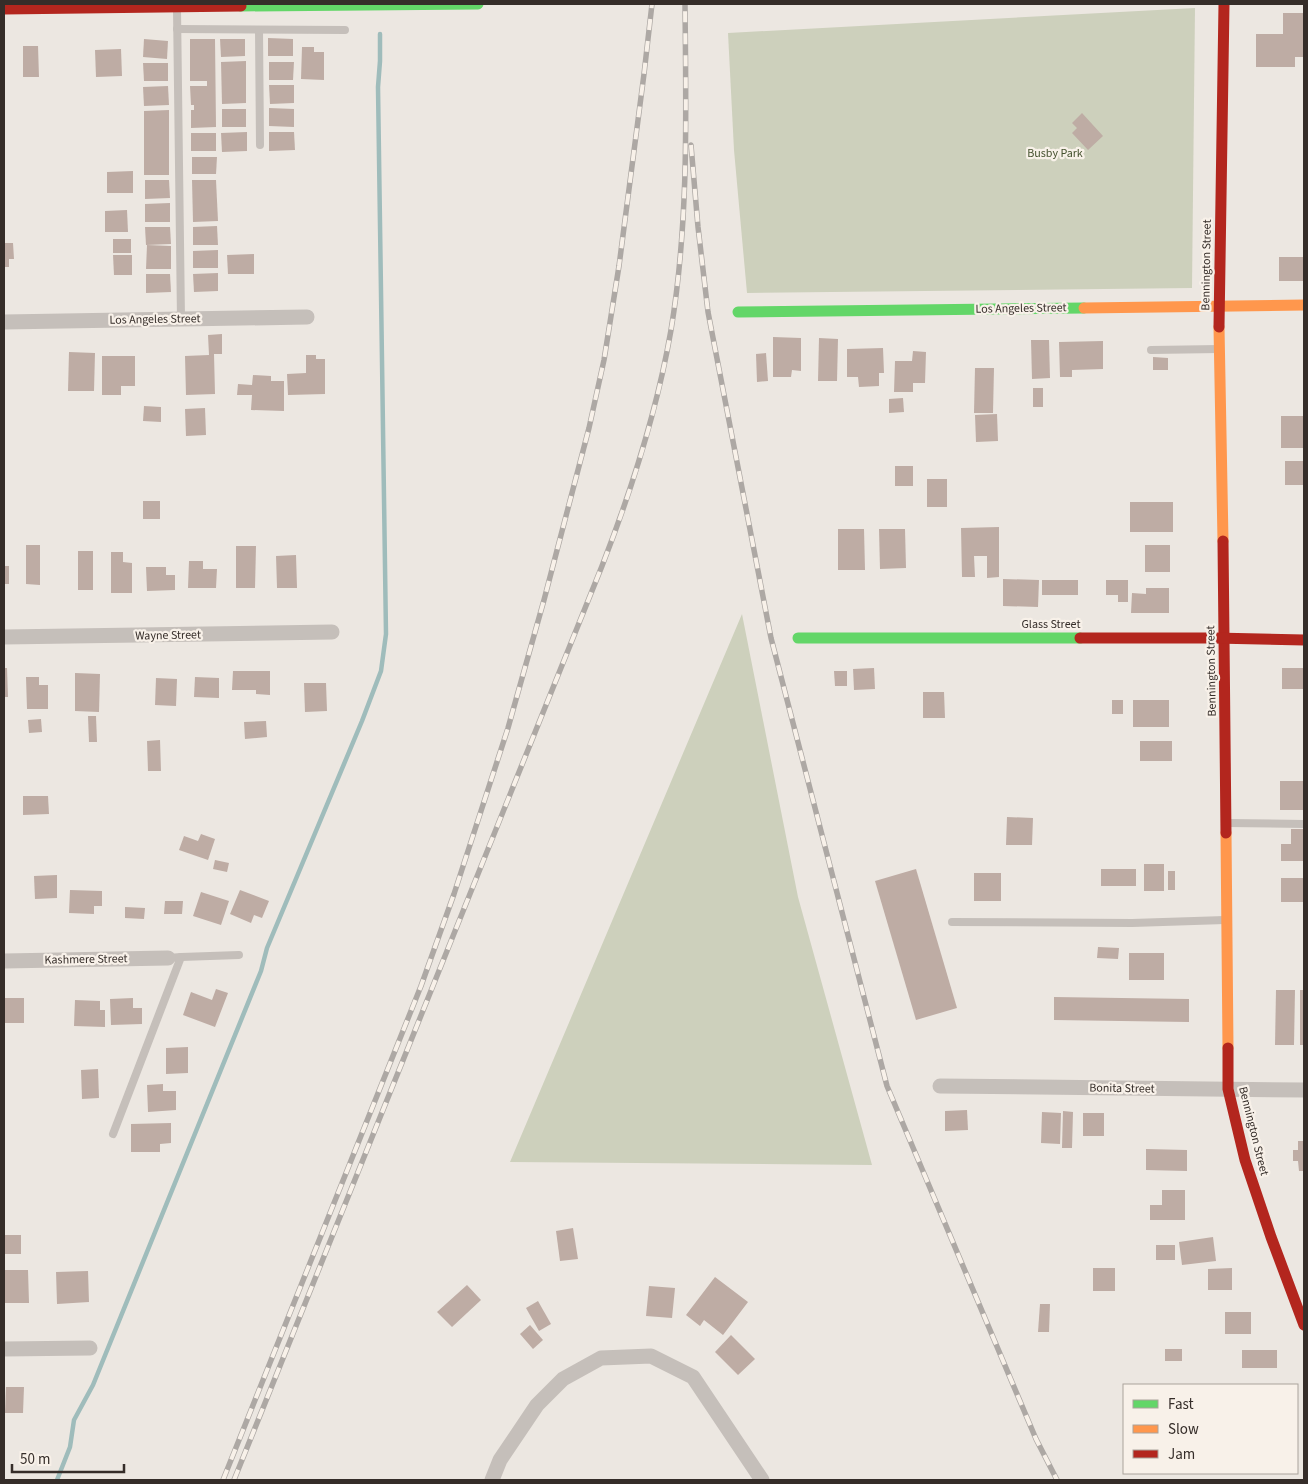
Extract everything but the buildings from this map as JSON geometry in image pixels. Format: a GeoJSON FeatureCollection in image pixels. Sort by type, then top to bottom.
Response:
{"type":"FeatureCollection","features":[{"type":"Feature","properties":{"kind":"street"},"geometry":{"type":"LineString","coordinates":[[4,9],[478,4]]}},
{"type":"Feature","properties":{"kind":"street","name":"Bennington Street"},"geometry":{"type":"LineString","coordinates":[[1224,4],[1219,306],[1228,1089],[1245,1160],[1304,1325]]}},
{"type":"Feature","properties":{"kind":"street","name":"Los Angeles Street"},"geometry":{"type":"LineString","coordinates":[[738,312],[1304,305]]}},
{"type":"Feature","properties":{"kind":"street","name":"Los Angeles Street"},"geometry":{"type":"LineString","coordinates":[[4,322],[307,317]]}},
{"type":"Feature","properties":{"kind":"street","name":"Wayne Street"},"geometry":{"type":"LineString","coordinates":[[4,637],[332,632]]}},
{"type":"Feature","properties":{"kind":"street","name":"Glass Street"},"geometry":{"type":"LineString","coordinates":[[798,638],[1224,638],[1304,640]]}},
{"type":"Feature","properties":{"kind":"street","name":"Kashmere Street"},"geometry":{"type":"LineString","coordinates":[[4,960],[174,958]]}},
{"type":"Feature","properties":{"kind":"street","name":"Bonita Street"},"geometry":{"type":"LineString","coordinates":[[940,1086],[1304,1090]]}},
{"type":"Feature","properties":{"kind":"street"},"geometry":{"type":"LineString","coordinates":[[4,1349],[90,1348]]}},
{"type":"Feature","properties":{"kind":"street"},"geometry":{"type":"LineString","coordinates":[[492,1480],[500,1460],[537,1405],[563,1379],[601,1358],[651,1356],[693,1377],[762,1480]]}},
{"type":"Feature","properties":{"kind":"lane"},"geometry":{"type":"LineString","coordinates":[[177,7],[181,319]]}},
{"type":"Feature","properties":{"kind":"lane"},"geometry":{"type":"LineString","coordinates":[[177,29],[345,30]]}},
{"type":"Feature","properties":{"kind":"lane"},"geometry":{"type":"LineString","coordinates":[[258,30],[260,145]]}},
{"type":"Feature","properties":{"kind":"lane"},"geometry":{"type":"LineString","coordinates":[[1152,350],[1220,349]]}},
{"type":"Feature","properties":{"kind":"lane"},"geometry":{"type":"LineString","coordinates":[[1226,824],[1304,824]]}},
{"type":"Feature","properties":{"kind":"lane"},"geometry":{"type":"LineString","coordinates":[[952,922],[1132,923],[1227,920]]}},
{"type":"Feature","properties":{"kind":"lane"},"geometry":{"type":"LineString","coordinates":[[113,1134],[174,958],[239,955]]}},
{"type":"Feature","properties":{"kind":"green space","name":"Busby Park"},"geometry":{"type":"Polygon","coordinates":[[[1195,8],[1192,288],[747,293],[734,150],[728,33],[1195,8]]]}},
{"type":"Feature","properties":{"kind":"green space"},"geometry":{"type":"Polygon","coordinates":[[[742,614],[798,897],[872,1165],[510,1162],[742,614]]]}},
{"type":"Feature","properties":{"kind":"waterway"},"geometry":{"type":"LineString","coordinates":[[57,1480],[70,1447],[74,1420],[93,1385],[261,971],[267,948],[381,671],[386,634],[378,87],[380,34]]}},
{"type":"Feature","properties":{"kind":"railway"},"geometry":{"type":"LineString","coordinates":[[223,1480],[421,986],[454,894],[508,728],[589,428],[604,360],[619,266],[652,4]]}},
{"type":"Feature","properties":{"kind":"railway"},"geometry":{"type":"LineString","coordinates":[[234,1480],[602,566],[642,450],[659,390],[671,330],[681,249],[685,167],[685,4]]}},
{"type":"Feature","properties":{"kind":"railway"},"geometry":{"type":"LineString","coordinates":[[691,145],[708,312],[771,638],[887,1086],[1036,1439],[1057,1480]]}},
{"type":"Feature","properties":{"kind":"traffic: fast"},"geometry":{"type":"LineString","coordinates":[[241,6],[478,4]]}},
{"type":"Feature","properties":{"kind":"traffic: fast"},"geometry":{"type":"LineString","coordinates":[[738,312],[1084,308]]}},
{"type":"Feature","properties":{"kind":"traffic: fast"},"geometry":{"type":"LineString","coordinates":[[798,638],[1080,638]]}},
{"type":"Feature","properties":{"kind":"traffic: slow"},"geometry":{"type":"LineString","coordinates":[[1084,308],[1304,305]]}},
{"type":"Feature","properties":{"kind":"traffic: slow"},"geometry":{"type":"LineString","coordinates":[[1219,327],[1223,541]]}},
{"type":"Feature","properties":{"kind":"traffic: slow"},"geometry":{"type":"LineString","coordinates":[[1226,833],[1228,1048]]}},
{"type":"Feature","properties":{"kind":"traffic: jam"},"geometry":{"type":"LineString","coordinates":[[1219,327],[1224,4]]}},
{"type":"Feature","properties":{"kind":"traffic: jam"},"geometry":{"type":"LineString","coordinates":[[4,9],[241,6]]}},
{"type":"Feature","properties":{"kind":"traffic: jam"},"geometry":{"type":"LineString","coordinates":[[1223,541],[1226,833]]}},
{"type":"Feature","properties":{"kind":"traffic: jam"},"geometry":{"type":"LineString","coordinates":[[1080,638],[1304,640]]}},
{"type":"Feature","properties":{"kind":"traffic: jam"},"geometry":{"type":"LineString","coordinates":[[1228,1048],[1228,1089],[1245,1160],[1304,1325]]}}]}
